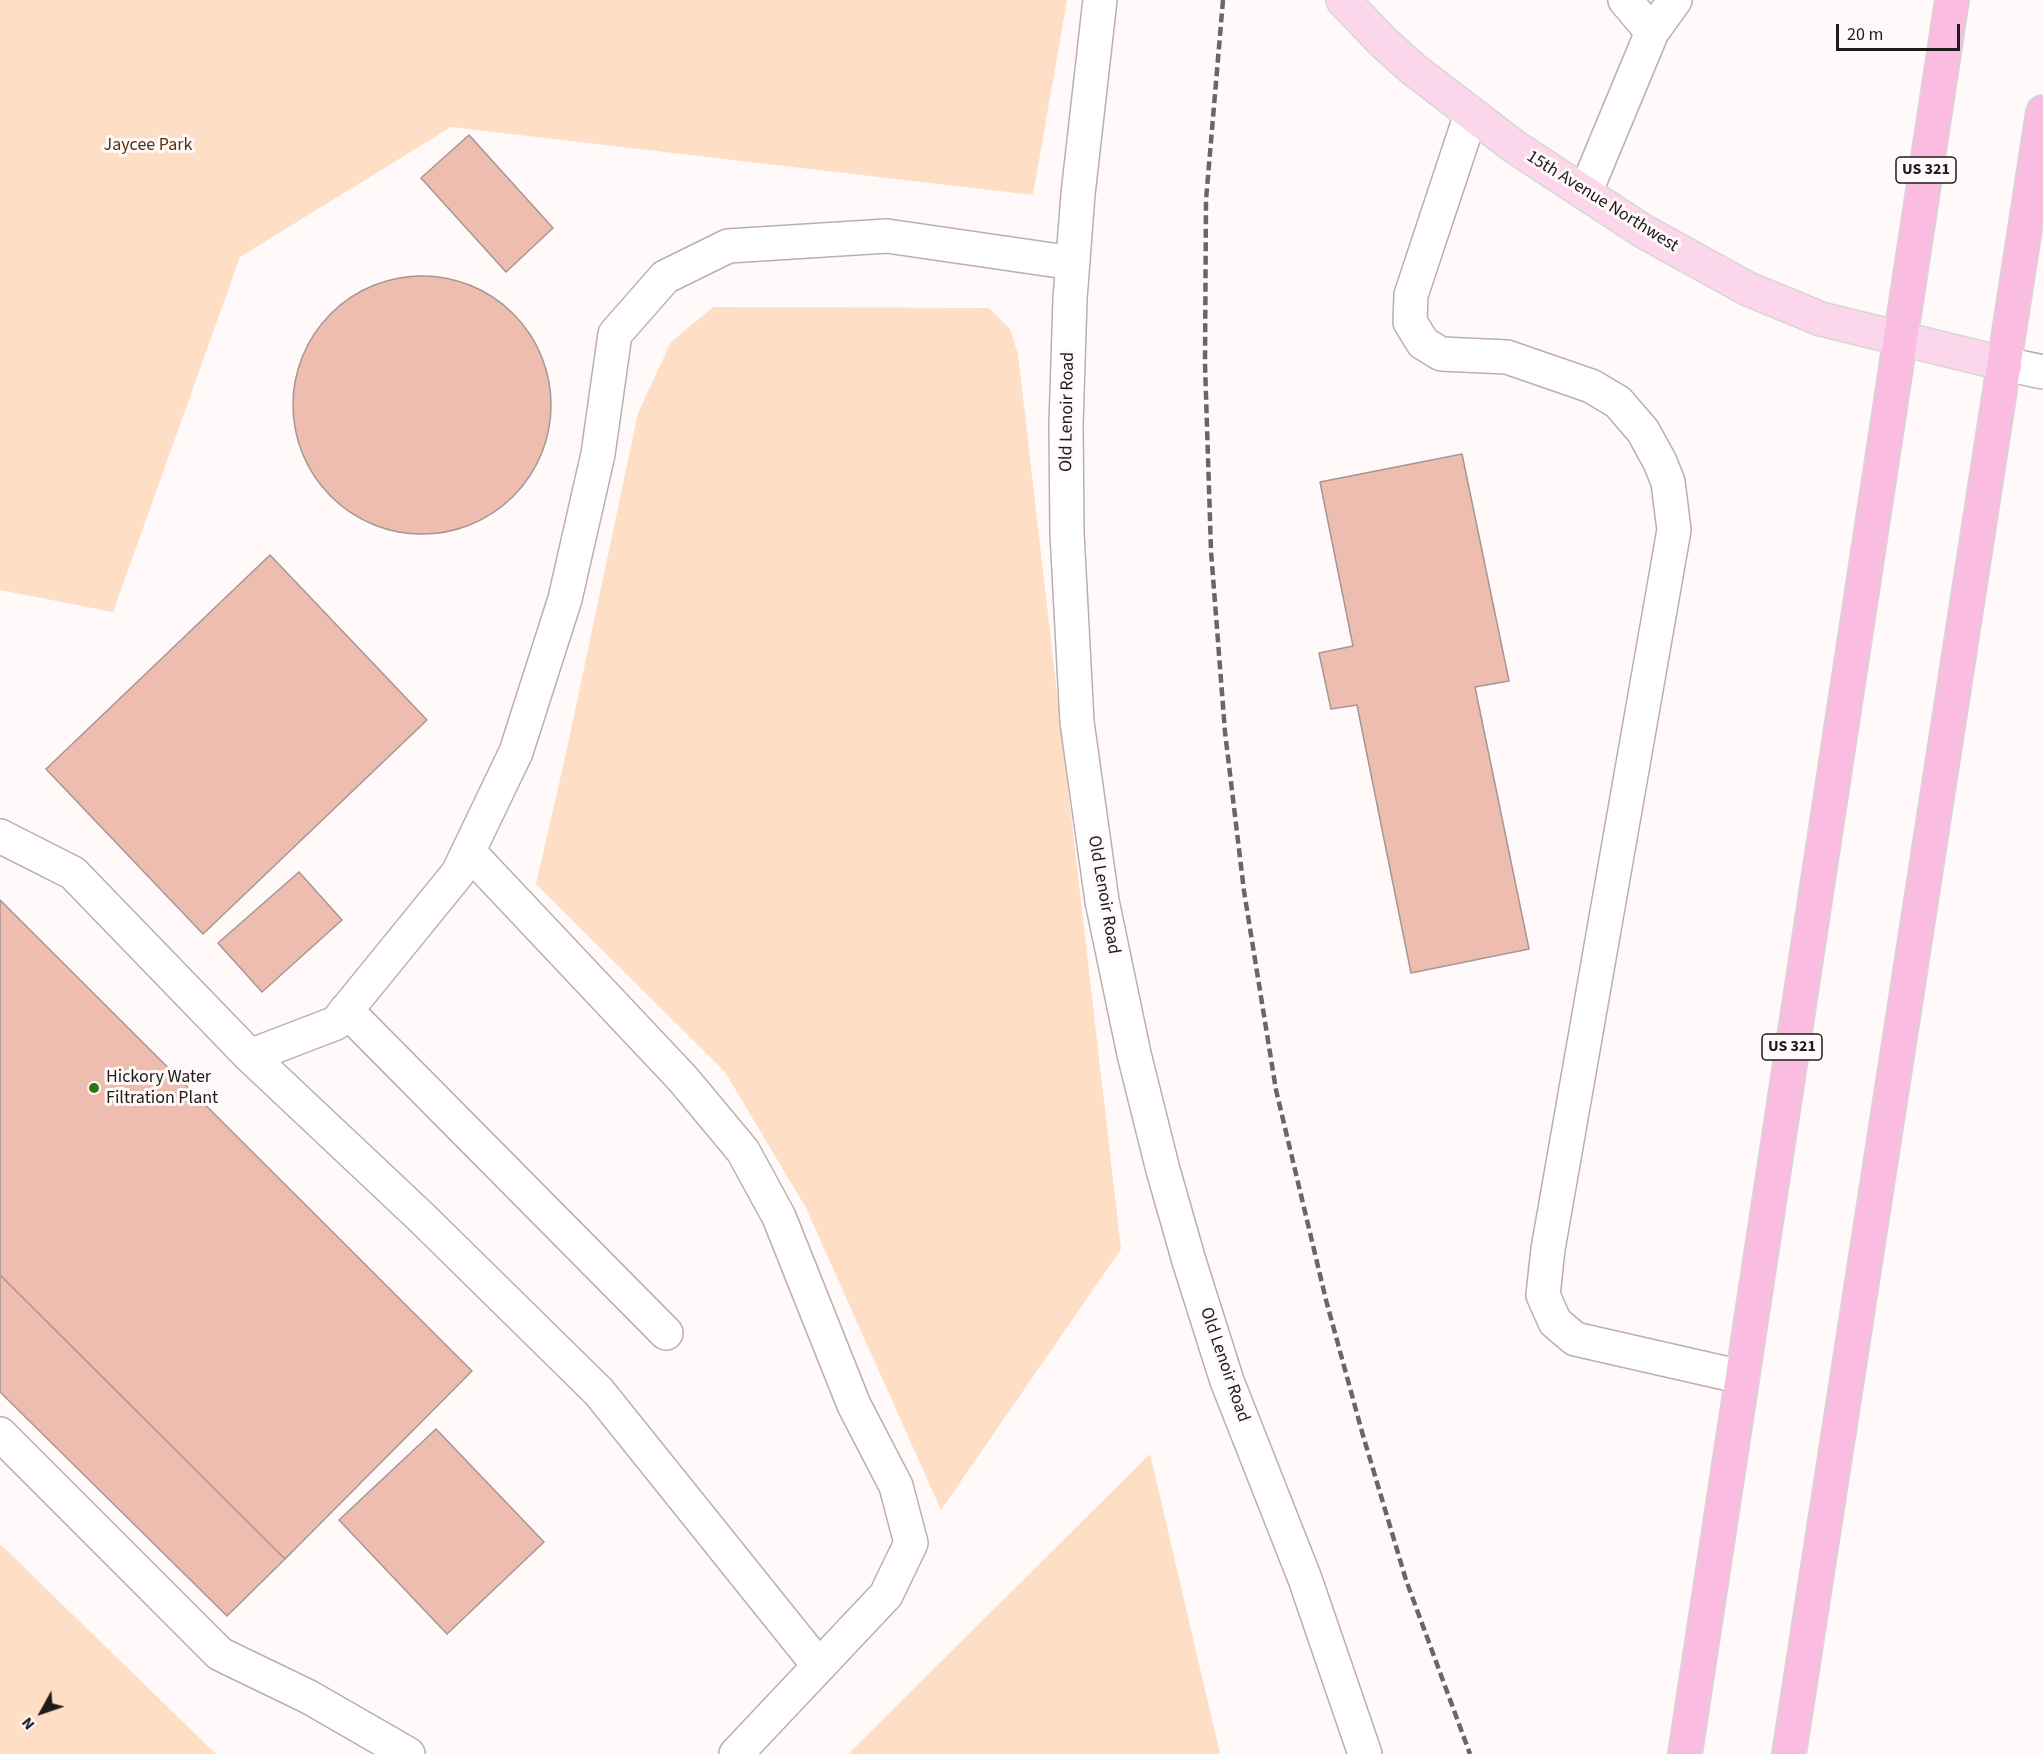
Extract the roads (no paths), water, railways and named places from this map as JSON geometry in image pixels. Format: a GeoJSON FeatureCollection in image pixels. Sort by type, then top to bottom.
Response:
{"type":"FeatureCollection","features":[{"type":"Feature","properties":{"kind":"highway","name":"US 321"},"geometry":{"type":"LineString","coordinates":[[1685,1754],[1952,0]]}},
{"type":"Feature","properties":{"kind":"highway"},"geometry":{"type":"LineString","coordinates":[[1789,1754],[2043,112]]}},
{"type":"Feature","properties":{"kind":"main road","name":"15th Avenue Northwest"},"geometry":{"type":"LineString","coordinates":[[1343,0],[1383,42],[1413,69],[1515,147],[1643,231],[1748,289],[1821,319],[2005,364]]}},
{"type":"Feature","properties":{"kind":"street","name":"Old Lenoir Road"},"geometry":{"type":"LineString","coordinates":[[1100,0],[1078,194],[1066,424],[1067,533],[1077,722],[1102,901],[1143,1089],[1189,1261],[1227,1381],[1305,1579],[1365,1754]]}},
{"type":"Feature","properties":{"kind":"street"},"geometry":{"type":"LineString","coordinates":[[1625,0],[1652,32]]}},
{"type":"Feature","properties":{"kind":"street"},"geometry":{"type":"LineString","coordinates":[[1585,193],[1652,32],[1675,0]]}},
{"type":"Feature","properties":{"kind":"street"},"geometry":{"type":"LineString","coordinates":[[1471,114],[1411,295],[1410,322],[1424,343],[1441,354],[1507,357],[1591,386],[1618,402],[1643,432],[1660,462],[1668,482],[1674,530],[1548,1249],[1543,1294],[1555,1322],[1575,1339],[1742,1377]]}},
{"type":"Feature","properties":{"kind":"street"},"geometry":{"type":"LineString","coordinates":[[250,1056],[336,1023],[458,873],[516,752],[565,599],[598,454],[615,334],[664,277],[728,246],[887,236],[1073,263]]}},
{"type":"Feature","properties":{"kind":"street"},"geometry":{"type":"LineString","coordinates":[[2005,364],[2043,372]]}},
{"type":"Feature","properties":{"kind":"street"},"geometry":{"type":"LineString","coordinates":[[0,836],[73,873],[250,1056],[422,1218],[599,1392],[819,1666]]}},
{"type":"Feature","properties":{"kind":"street"},"geometry":{"type":"LineString","coordinates":[[469,852],[683,1078],[743,1151],[779,1217],[854,1405],[896,1486],[911,1544],[886,1595],[736,1754]]}},
{"type":"Feature","properties":{"kind":"street"},"geometry":{"type":"LineString","coordinates":[[346,1010],[666,1333]]}},
{"type":"Feature","properties":{"kind":"street"},"geometry":{"type":"LineString","coordinates":[[0,1434],[220,1654],[309,1697],[408,1754]]}},
{"type":"Feature","properties":{"kind":"railway"},"geometry":{"type":"LineString","coordinates":[[1223,0],[1206,200],[1205,364],[1211,551],[1225,732],[1244,891],[1276,1090],[1326,1300],[1406,1580],[1470,1754]]}},
{"type":"Feature","properties":{"kind":"place","name":"Hickory Water Filtration Plant"},"geometry":{"type":"Point","coordinates":[94,1088]}},
{"type":"Feature","properties":{"kind":"park label","name":"Jaycee Park"},"geometry":{"type":"Point","coordinates":[148,146]}}]}
